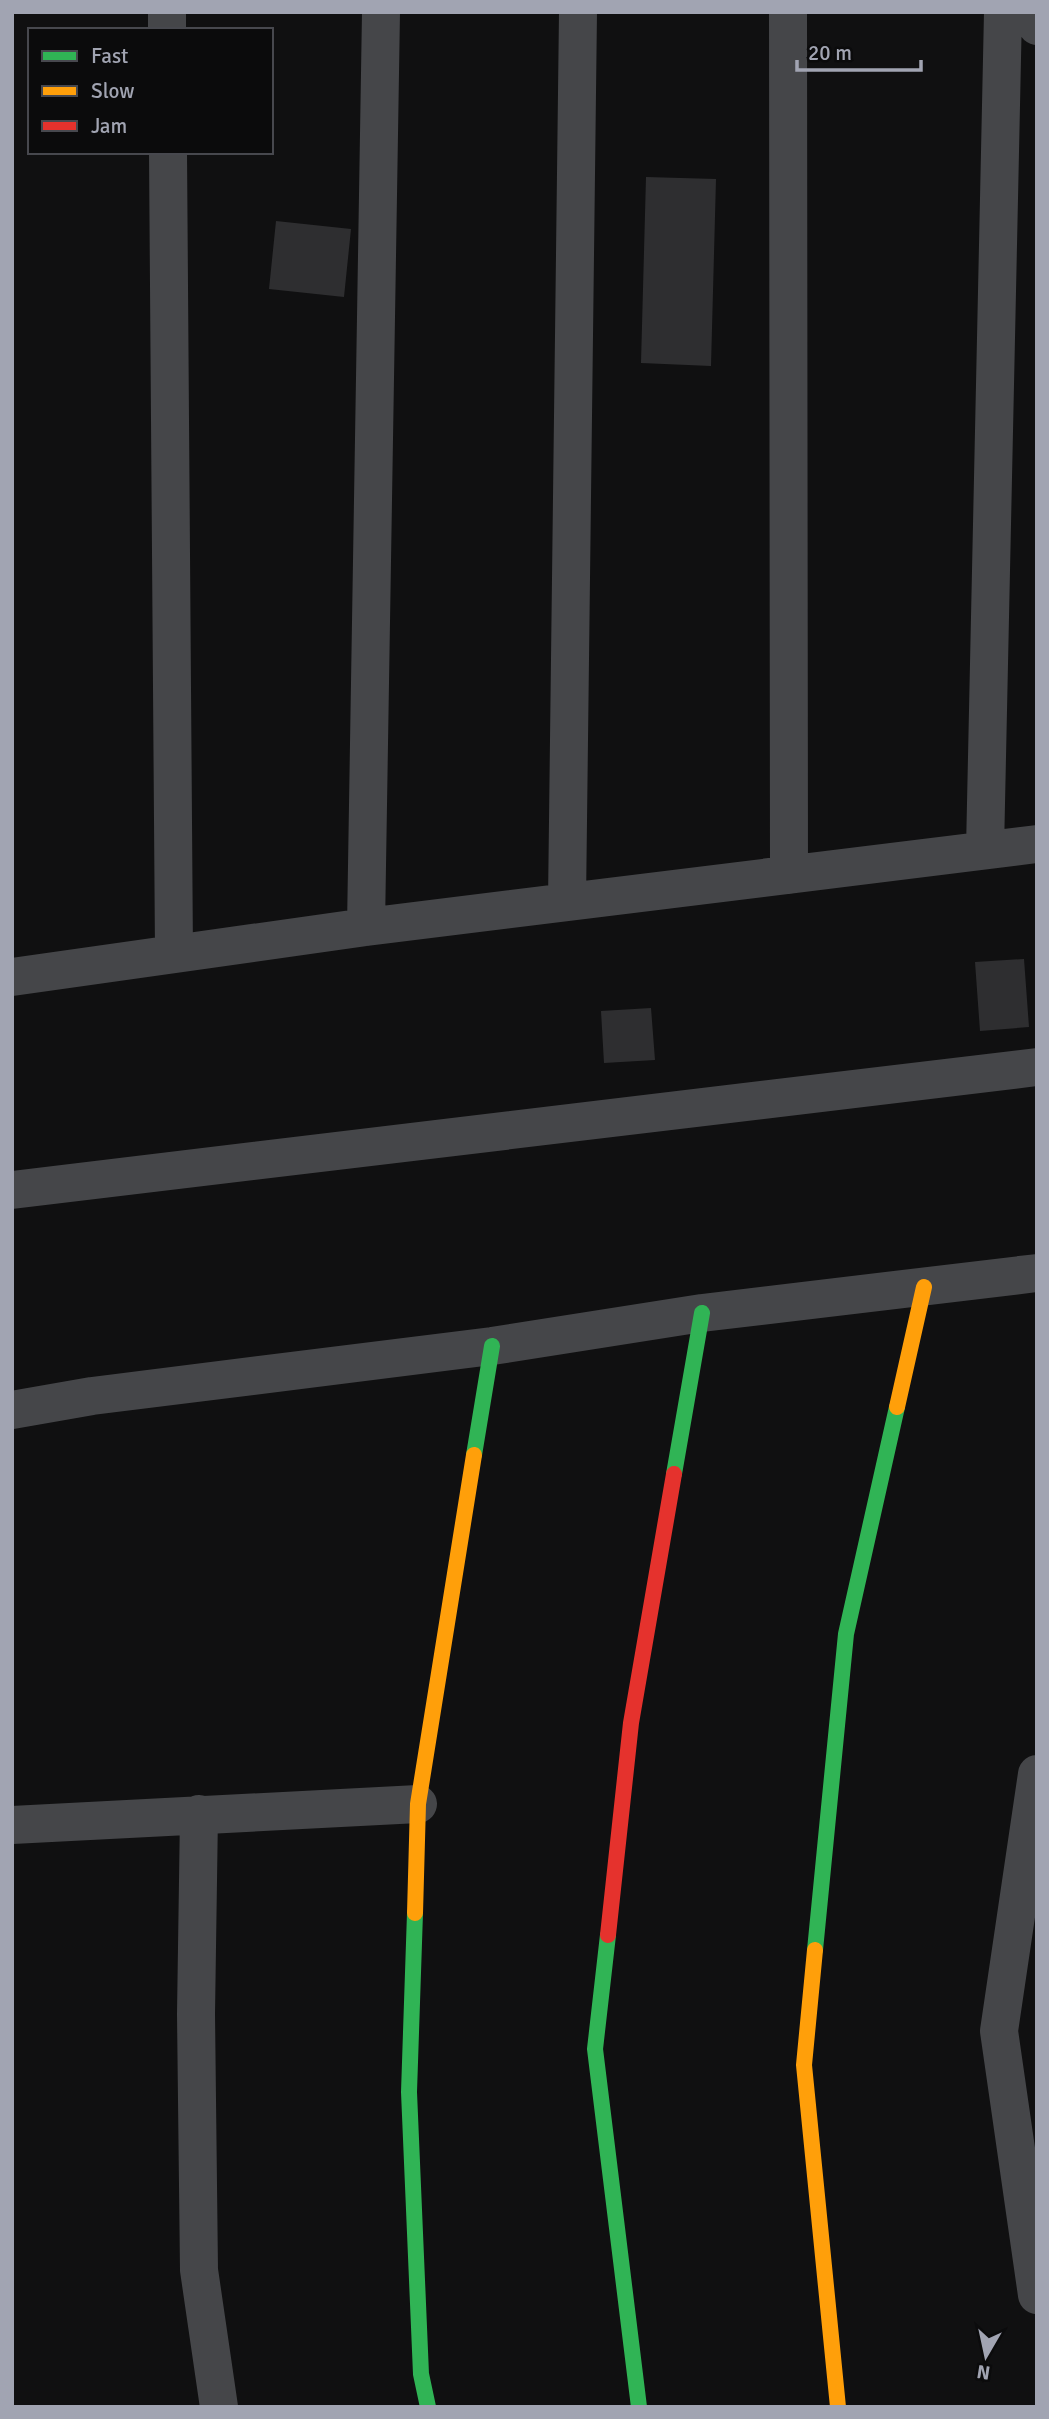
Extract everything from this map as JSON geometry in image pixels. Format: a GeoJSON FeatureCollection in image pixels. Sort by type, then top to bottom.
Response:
{"type":"FeatureCollection","features":[{"type":"Feature","properties":{"kind":"street"},"geometry":{"type":"LineString","coordinates":[[366,926],[381,12]]}},
{"type":"Feature","properties":{"kind":"street"},"geometry":{"type":"LineString","coordinates":[[567,902],[578,12]]}},
{"type":"Feature","properties":{"kind":"street"},"geometry":{"type":"LineString","coordinates":[[788,12],[789,874]]}},
{"type":"Feature","properties":{"kind":"street"},"geometry":{"type":"LineString","coordinates":[[985,850],[1003,12]]}},
{"type":"Feature","properties":{"kind":"street"},"geometry":{"type":"LineString","coordinates":[[1027,12],[1037,26]]}},
{"type":"Feature","properties":{"kind":"street"},"geometry":{"type":"LineString","coordinates":[[168,154],[174,954]]}},
{"type":"Feature","properties":{"kind":"street"},"geometry":{"type":"LineString","coordinates":[[12,978],[366,926],[1037,844]]}},
{"type":"Feature","properties":{"kind":"street"},"geometry":{"type":"LineString","coordinates":[[12,1190],[1037,1067]]}},
{"type":"Feature","properties":{"kind":"street"},"geometry":{"type":"LineString","coordinates":[[12,1410],[93,1396],[492,1346],[702,1313],[1037,1273]]}},
{"type":"Feature","properties":{"kind":"street"},"geometry":{"type":"LineString","coordinates":[[838,2407],[804,2065],[846,1634],[924,1287]]}},
{"type":"Feature","properties":{"kind":"street"},"geometry":{"type":"LineString","coordinates":[[639,2407],[594,2049],[631,1723],[702,1313]]}},
{"type":"Feature","properties":{"kind":"street"},"geometry":{"type":"LineString","coordinates":[[428,2407],[421,2374],[409,2092],[418,1804],[492,1346]]}},
{"type":"Feature","properties":{"kind":"street"},"geometry":{"type":"LineString","coordinates":[[1037,1774],[999,2031],[1037,2295]]}},
{"type":"Feature","properties":{"kind":"street"},"geometry":{"type":"LineString","coordinates":[[12,1825],[418,1804]]}},
{"type":"Feature","properties":{"kind":"street"},"geometry":{"type":"LineString","coordinates":[[199,1814],[196,2014],[199,2270],[219,2407]]}},
{"type":"Feature","properties":{"kind":"building"},"geometry":{"type":"Polygon","coordinates":[[[646,177],[716,179],[711,366],[641,363],[646,177]]]}},
{"type":"Feature","properties":{"kind":"building"},"geometry":{"type":"Polygon","coordinates":[[[276,221],[351,229],[344,297],[269,289],[276,221]]]}},
{"type":"Feature","properties":{"kind":"building"},"geometry":{"type":"Polygon","coordinates":[[[1024,959],[1029,1027],[980,1031],[975,962],[1024,959]]]}},
{"type":"Feature","properties":{"kind":"building"},"geometry":{"type":"Polygon","coordinates":[[[651,1008],[655,1060],[604,1063],[601,1011],[651,1008]]]}},
{"type":"Feature","properties":{"kind":"traffic: fast"},"geometry":{"type":"LineString","coordinates":[[674,1474],[702,1313]]}},
{"type":"Feature","properties":{"kind":"traffic: fast"},"geometry":{"type":"LineString","coordinates":[[474,1455],[492,1346]]}},
{"type":"Feature","properties":{"kind":"traffic: fast"},"geometry":{"type":"LineString","coordinates":[[815,1950],[846,1634],[897,1407]]}},
{"type":"Feature","properties":{"kind":"traffic: fast"},"geometry":{"type":"LineString","coordinates":[[415,1913],[409,2092],[421,2374],[428,2407]]}},
{"type":"Feature","properties":{"kind":"traffic: fast"},"geometry":{"type":"LineString","coordinates":[[608,1935],[595,2049],[639,2407]]}},
{"type":"Feature","properties":{"kind":"traffic: slow"},"geometry":{"type":"LineString","coordinates":[[897,1407],[924,1287]]}},
{"type":"Feature","properties":{"kind":"traffic: slow"},"geometry":{"type":"LineString","coordinates":[[415,1913],[418,1804],[474,1455]]}},
{"type":"Feature","properties":{"kind":"traffic: slow"},"geometry":{"type":"LineString","coordinates":[[815,1950],[804,2065],[838,2407]]}},
{"type":"Feature","properties":{"kind":"traffic: jam"},"geometry":{"type":"LineString","coordinates":[[608,1935],[631,1723],[674,1474]]}}]}
